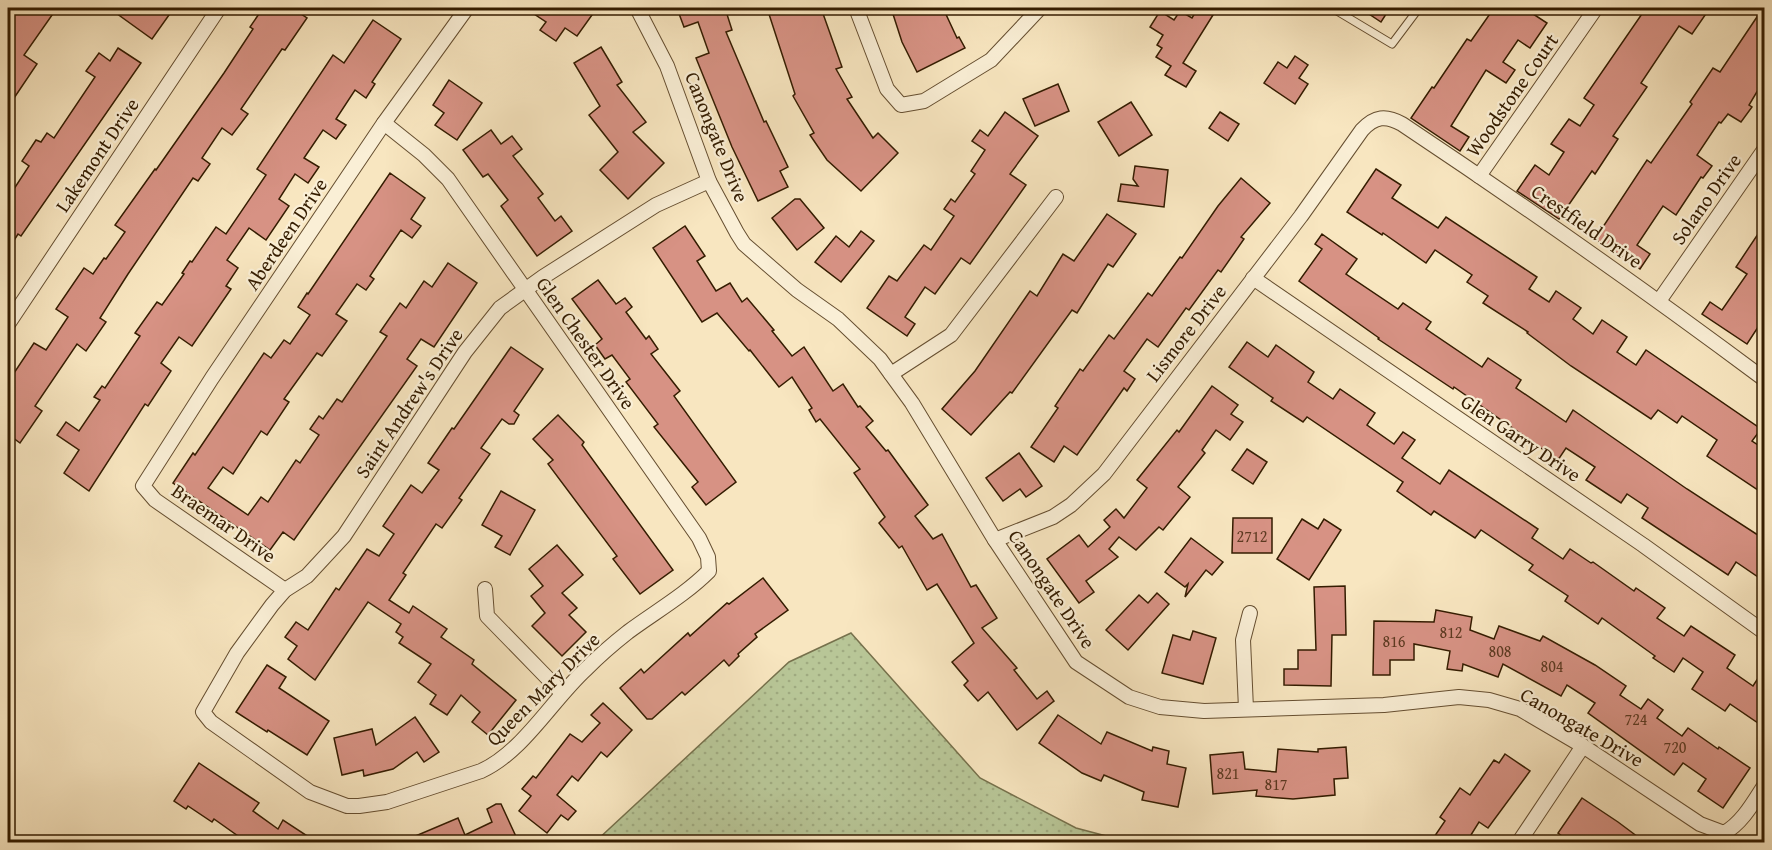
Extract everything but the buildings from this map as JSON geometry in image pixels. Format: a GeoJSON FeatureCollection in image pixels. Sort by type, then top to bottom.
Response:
{"type":"FeatureCollection","features":[{"type":"Feature","properties":{"kind":"street","name":"Lakemont Drive"},"geometry":{"type":"LineString","coordinates":[[8,324],[219,8]]}},
{"type":"Feature","properties":{"kind":"street","name":"Aberdeen Drive"},"geometry":{"type":"LineString","coordinates":[[142,486],[384,123],[467,8]]}},
{"type":"Feature","properties":{"kind":"street","name":"Canongate Drive"},"geometry":{"type":"LineString","coordinates":[[637,8],[667,66],[709,181],[744,244],[797,290],[838,320],[880,358],[912,403],[995,540],[1076,662],[1130,697],[1160,707],[1204,711],[1384,705],[1459,697],[1489,700],[1520,709],[1583,746],[1700,824],[1724,833],[1743,818],[1764,786]]}},
{"type":"Feature","properties":{"kind":"street"},"geometry":{"type":"LineString","coordinates":[[856,8],[887,89],[901,105],[924,101],[991,60],[1040,8]]}},
{"type":"Feature","properties":{"kind":"street","name":"Woodstone Court"},"geometry":{"type":"LineString","coordinates":[[1479,176],[1596,8]]}},
{"type":"Feature","properties":{"kind":"street","name":"Crestfield Drive"},"geometry":{"type":"LineString","coordinates":[[1381,117],[1390,118],[1402,124],[1479,176],[1659,301],[1764,379]]}},
{"type":"Feature","properties":{"kind":"street","name":"Lismore Drive"},"geometry":{"type":"LineString","coordinates":[[995,540],[1053,517],[1071,505],[1104,474],[1301,216],[1362,130],[1370,122],[1381,117]]}},
{"type":"Feature","properties":{"kind":"street","name":"Glen Chester Drive"},"geometry":{"type":"LineString","coordinates":[[384,123],[424,155],[448,179],[699,538],[708,557],[709,571],[680,596]]}},
{"type":"Feature","properties":{"kind":"street","name":"Solano Drive"},"geometry":{"type":"LineString","coordinates":[[1659,301],[1764,150]]}},
{"type":"Feature","properties":{"kind":"street","name":"Saint Andrew's Drive"},"geometry":{"type":"LineString","coordinates":[[203,712],[237,653],[285,590],[307,576],[344,536],[465,352],[500,308],[656,205],[709,181]]}},
{"type":"Feature","properties":{"kind":"street"},"geometry":{"type":"LineString","coordinates":[[891,374],[951,335],[1056,196]]}},
{"type":"Feature","properties":{"kind":"street","name":"Glen Garry Drive"},"geometry":{"type":"LineString","coordinates":[[1253,278],[1643,545],[1764,632]]}},
{"type":"Feature","properties":{"kind":"street","name":"Braemar Drive"},"geometry":{"type":"LineString","coordinates":[[142,486],[155,500],[285,590]]}},
{"type":"Feature","properties":{"kind":"street"},"geometry":{"type":"LineString","coordinates":[[485,589],[487,616],[562,693]]}},
{"type":"Feature","properties":{"kind":"street","name":"Queen Mary Drive"},"geometry":{"type":"LineString","coordinates":[[203,712],[211,722],[310,792],[347,806],[387,802],[495,765],[529,733],[562,693],[627,633],[680,596]]}},
{"type":"Feature","properties":{"kind":"street"},"geometry":{"type":"LineString","coordinates":[[1246,709],[1243,640],[1250,613]]}},
{"type":"Feature","properties":{"kind":"street"},"geometry":{"type":"LineString","coordinates":[[1518,843],[1583,746]]}},
{"type":"Feature","properties":{"kind":"lane"},"geometry":{"type":"LineString","coordinates":[[1332,8],[1392,44],[1419,8]]}},
{"type":"Feature","properties":{"kind":"green space"},"geometry":{"type":"Polygon","coordinates":[[[851,633],[980,778],[1076,828],[1129,842],[595,842],[789,662],[851,633]]]}}]}
